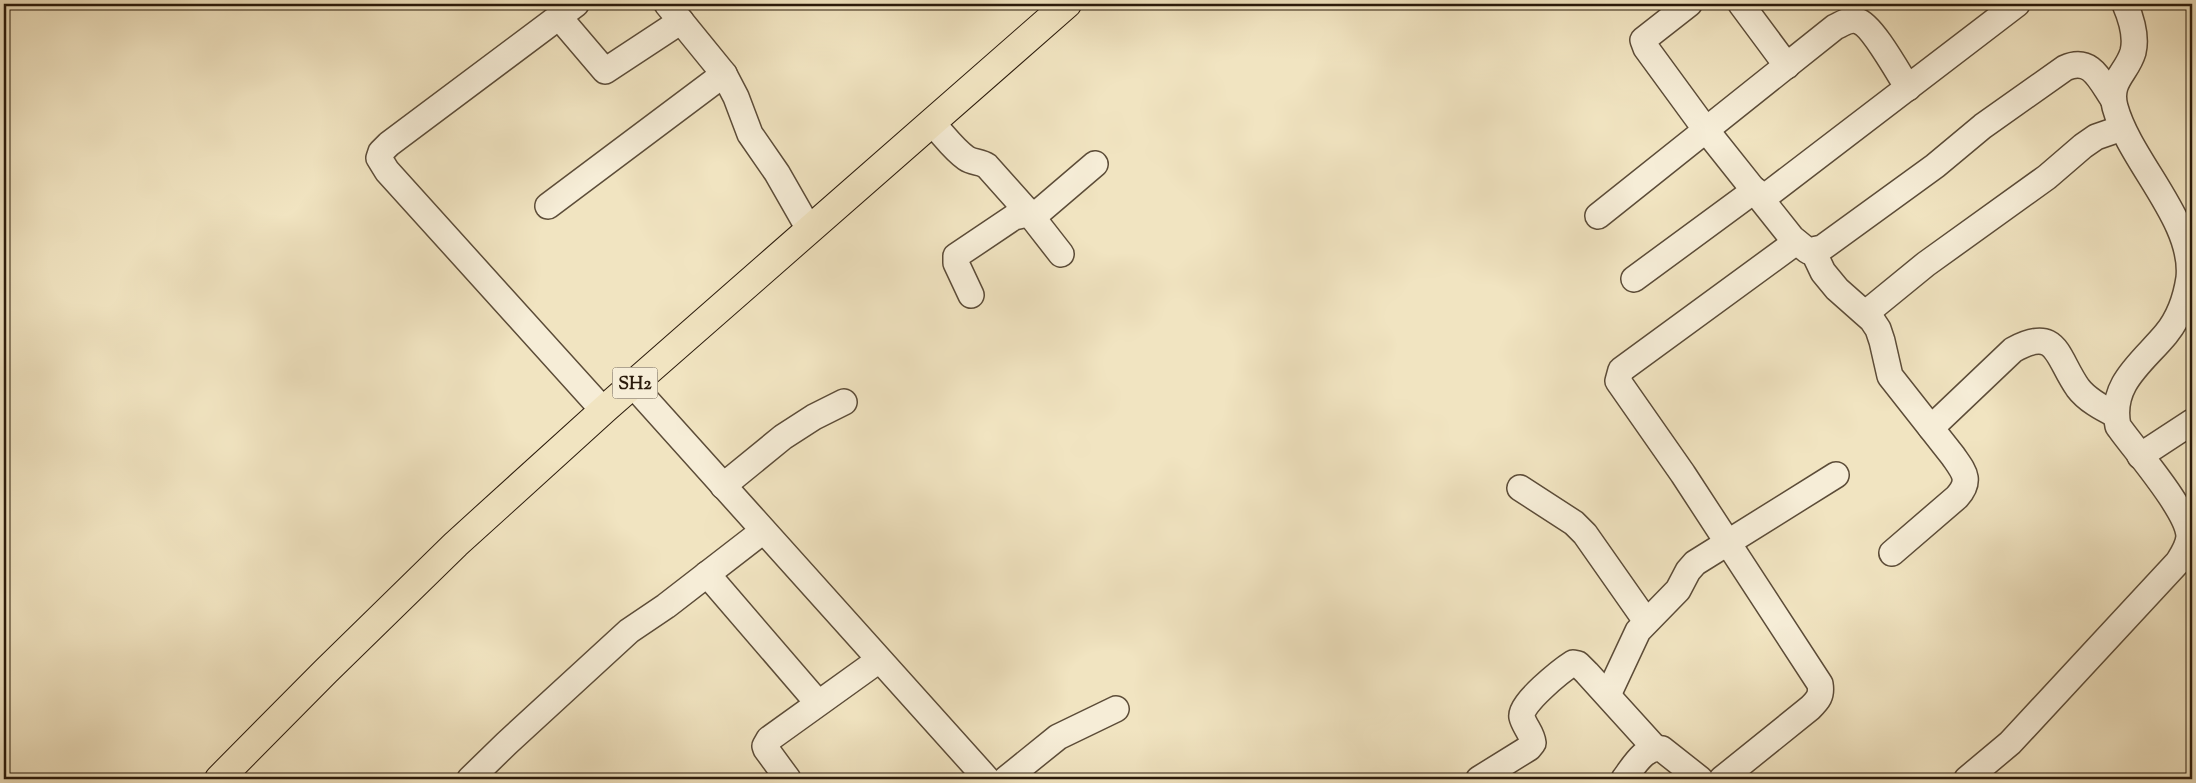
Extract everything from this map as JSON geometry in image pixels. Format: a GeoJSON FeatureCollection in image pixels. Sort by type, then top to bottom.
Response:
{"type":"FeatureCollection","features":[{"type":"Feature","properties":{"kind":"main road","name":"SH2"},"geometry":{"type":"LineString","coordinates":[[219,779],[332,664],[437,563],[604,410],[1067,4]]}},
{"type":"Feature","properties":{"kind":"street"},"geometry":{"type":"LineString","coordinates":[[1689,4],[1642,40],[1646,48],[1706,130],[1759,195],[1805,247],[1837,289],[1866,313],[1878,330],[1890,376],[1962,469],[1966,479],[1964,490],[1892,553]]}},
{"type":"Feature","properties":{"kind":"street"},"geometry":{"type":"LineString","coordinates":[[1741,4],[1787,66]]}},
{"type":"Feature","properties":{"kind":"street"},"geometry":{"type":"LineString","coordinates":[[1634,279],[1759,195],[1908,88],[2017,4]]}},
{"type":"Feature","properties":{"kind":"street"},"geometry":{"type":"LineString","coordinates":[[2114,99],[2119,75],[2133,52],[2134,41],[2126,4]]}},
{"type":"Feature","properties":{"kind":"street"},"geometry":{"type":"LineString","coordinates":[[604,410],[386,171],[379,158],[381,152],[389,144],[568,10],[605,71],[674,12],[724,74],[736,96],[750,134],[778,174],[809,229]]}},
{"type":"Feature","properties":{"kind":"street"},"geometry":{"type":"LineString","coordinates":[[1598,216],[1835,27],[1849,20],[1858,21],[1871,32],[1908,88]]}},
{"type":"Feature","properties":{"kind":"street"},"geometry":{"type":"LineString","coordinates":[[1722,779],[1810,708],[1818,700],[1821,692],[1816,677],[1618,381],[1621,370],[1805,247],[1822,248],[1935,166],[1983,126],[2065,68],[2075,64],[2089,67],[2114,99],[2122,128],[2177,224],[2186,245],[2190,262],[2187,288],[2180,312],[2167,333],[2124,382],[2117,403],[2116,414],[2118,426],[2176,506],[2185,522],[2189,535],[2185,552],[2010,743],[1972,778]]}},
{"type":"Feature","properties":{"kind":"street"},"geometry":{"type":"LineString","coordinates":[[548,206],[724,74]]}},
{"type":"Feature","properties":{"kind":"street"},"geometry":{"type":"LineString","coordinates":[[932,122],[966,158],[974,162],[981,161],[988,166],[1029,213],[1061,254]]}},
{"type":"Feature","properties":{"kind":"street"},"geometry":{"type":"LineString","coordinates":[[1866,313],[1926,264],[2047,178],[2082,146],[2096,137],[2122,128]]}},
{"type":"Feature","properties":{"kind":"street"},"geometry":{"type":"LineString","coordinates":[[971,295],[956,263],[956,256],[1014,217],[1040,210],[1094,164]]}},
{"type":"Feature","properties":{"kind":"street"},"geometry":{"type":"LineString","coordinates":[[1930,428],[2013,350],[2026,342],[2038,339],[2046,341],[2054,347],[2079,389],[2093,402],[2116,414]]}},
{"type":"Feature","properties":{"kind":"street"},"geometry":{"type":"LineString","coordinates":[[633,385],[987,779]]}},
{"type":"Feature","properties":{"kind":"street"},"geometry":{"type":"LineString","coordinates":[[723,486],[783,437],[814,417],[844,402]]}},
{"type":"Feature","properties":{"kind":"street"},"geometry":{"type":"LineString","coordinates":[[2140,456],[2192,422]]}},
{"type":"Feature","properties":{"kind":"street"},"geometry":{"type":"LineString","coordinates":[[1608,695],[1620,672],[1632,641],[1646,621],[1678,590],[1688,571],[1695,563],[1836,475]]}},
{"type":"Feature","properties":{"kind":"street"},"geometry":{"type":"LineString","coordinates":[[1520,488],[1574,523],[1585,534],[1646,621]]}},
{"type":"Feature","properties":{"kind":"street"},"geometry":{"type":"LineString","coordinates":[[470,779],[506,743],[629,631],[763,531]]}},
{"type":"Feature","properties":{"kind":"street"},"geometry":{"type":"LineString","coordinates":[[707,574],[818,703]]}},
{"type":"Feature","properties":{"kind":"street"},"geometry":{"type":"LineString","coordinates":[[788,779],[765,746],[773,736],[879,660]]}},
{"type":"Feature","properties":{"kind":"street"},"geometry":{"type":"LineString","coordinates":[[1479,779],[1530,748],[1533,743],[1532,738],[1522,716],[1522,710],[1549,682],[1573,663],[1578,664],[1608,695],[1655,748]]}},
{"type":"Feature","properties":{"kind":"street"},"geometry":{"type":"LineString","coordinates":[[1006,779],[1058,737],[1116,709]]}},
{"type":"Feature","properties":{"kind":"street"},"geometry":{"type":"LineString","coordinates":[[1624,779],[1647,751],[1655,748],[1662,749],[1691,777]]}}]}
